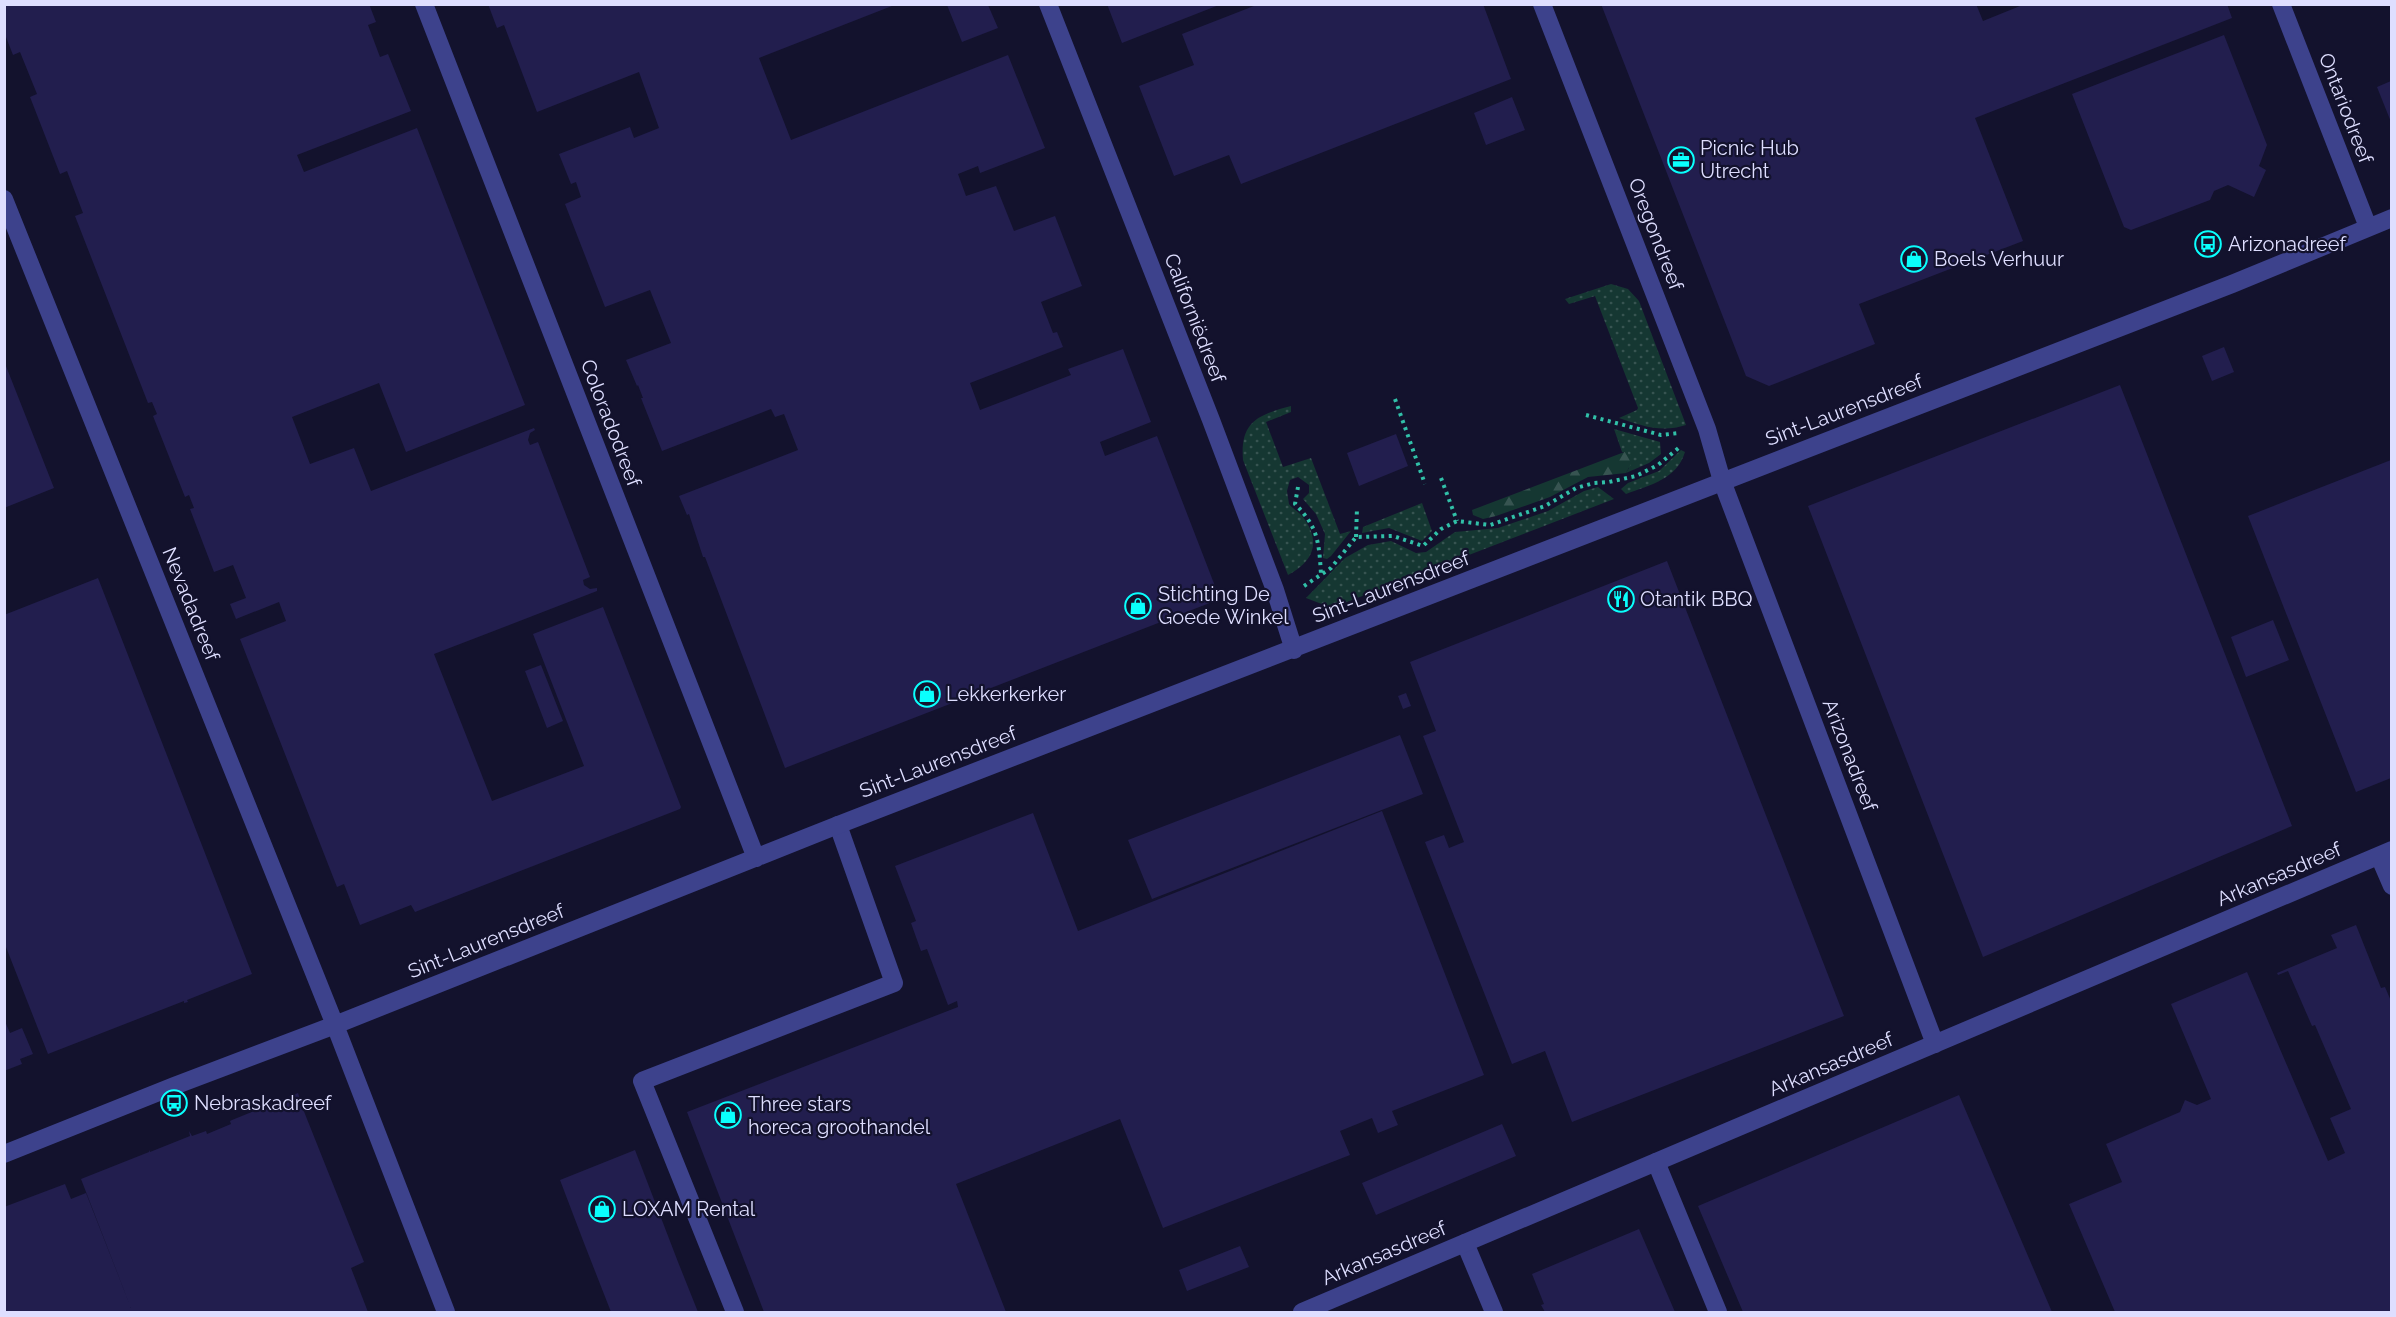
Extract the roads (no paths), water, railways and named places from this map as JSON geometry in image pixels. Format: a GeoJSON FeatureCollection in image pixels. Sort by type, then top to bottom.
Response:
{"type":"FeatureCollection","features":[{"type":"Feature","properties":{"kind":"street","name":"Coloradodreef"},"geometry":{"type":"LineString","coordinates":[[424,4],[756,858]]}},
{"type":"Feature","properties":{"kind":"street","name":"Californiëdreef"},"geometry":{"type":"LineString","coordinates":[[1048,4],[1275,590],[1294,650]]}},
{"type":"Feature","properties":{"kind":"street","name":"Oregondreef"},"geometry":{"type":"LineString","coordinates":[[1542,4],[1700,434],[1722,481]]}},
{"type":"Feature","properties":{"kind":"street","name":"Ontariodreef"},"geometry":{"type":"LineString","coordinates":[[2282,4],[2368,227]]}},
{"type":"Feature","properties":{"kind":"street","name":"Nevadadreef"},"geometry":{"type":"LineString","coordinates":[[4,199],[335,1025]]}},
{"type":"Feature","properties":{"kind":"street","name":"Sint-Laurensdreef"},"geometry":{"type":"LineString","coordinates":[[4,1154],[838,825],[2211,293],[2391,218]]}},
{"type":"Feature","properties":{"kind":"street","name":"Arizonadreef"},"geometry":{"type":"LineString","coordinates":[[1722,481],[1935,1044]]}},
{"type":"Feature","properties":{"kind":"street"},"geometry":{"type":"LineString","coordinates":[[735,1312],[642,1081],[894,983],[838,825]]}},
{"type":"Feature","properties":{"kind":"street","name":"Arkansasdreef"},"geometry":{"type":"LineString","coordinates":[[1302,1312],[2385,853],[2391,886]]}},
{"type":"Feature","properties":{"kind":"street"},"geometry":{"type":"LineString","coordinates":[[335,1025],[446,1312]]}},
{"type":"Feature","properties":{"kind":"street"},"geometry":{"type":"LineString","coordinates":[[1656,1162],[1718,1312]]}},
{"type":"Feature","properties":{"kind":"street"},"geometry":{"type":"LineString","coordinates":[[1465,1243],[1494,1312]]}},
{"type":"Feature","properties":{"kind":"place","name":"Picnic Hub Utrecht"},"geometry":{"type":"Point","coordinates":[1681,160]}},
{"type":"Feature","properties":{"kind":"place","name":"Arizonadreef"},"geometry":{"type":"Point","coordinates":[2208,244]}},
{"type":"Feature","properties":{"kind":"place","name":"Boels Verhuur"},"geometry":{"type":"Point","coordinates":[1914,259]}},
{"type":"Feature","properties":{"kind":"place","name":"Otantik BBQ"},"geometry":{"type":"Point","coordinates":[1621,599]}},
{"type":"Feature","properties":{"kind":"place","name":"Stichting De Goede Winkel"},"geometry":{"type":"Point","coordinates":[1138,606]}},
{"type":"Feature","properties":{"kind":"place","name":"Lekkerkerker"},"geometry":{"type":"Point","coordinates":[927,694]}},
{"type":"Feature","properties":{"kind":"place","name":"Nebraskadreef"},"geometry":{"type":"Point","coordinates":[174,1103]}},
{"type":"Feature","properties":{"kind":"place","name":"Three stars horeca groothandel"},"geometry":{"type":"Point","coordinates":[728,1115]}},
{"type":"Feature","properties":{"kind":"place","name":"LOXAM Rental"},"geometry":{"type":"Point","coordinates":[602,1209]}}]}
